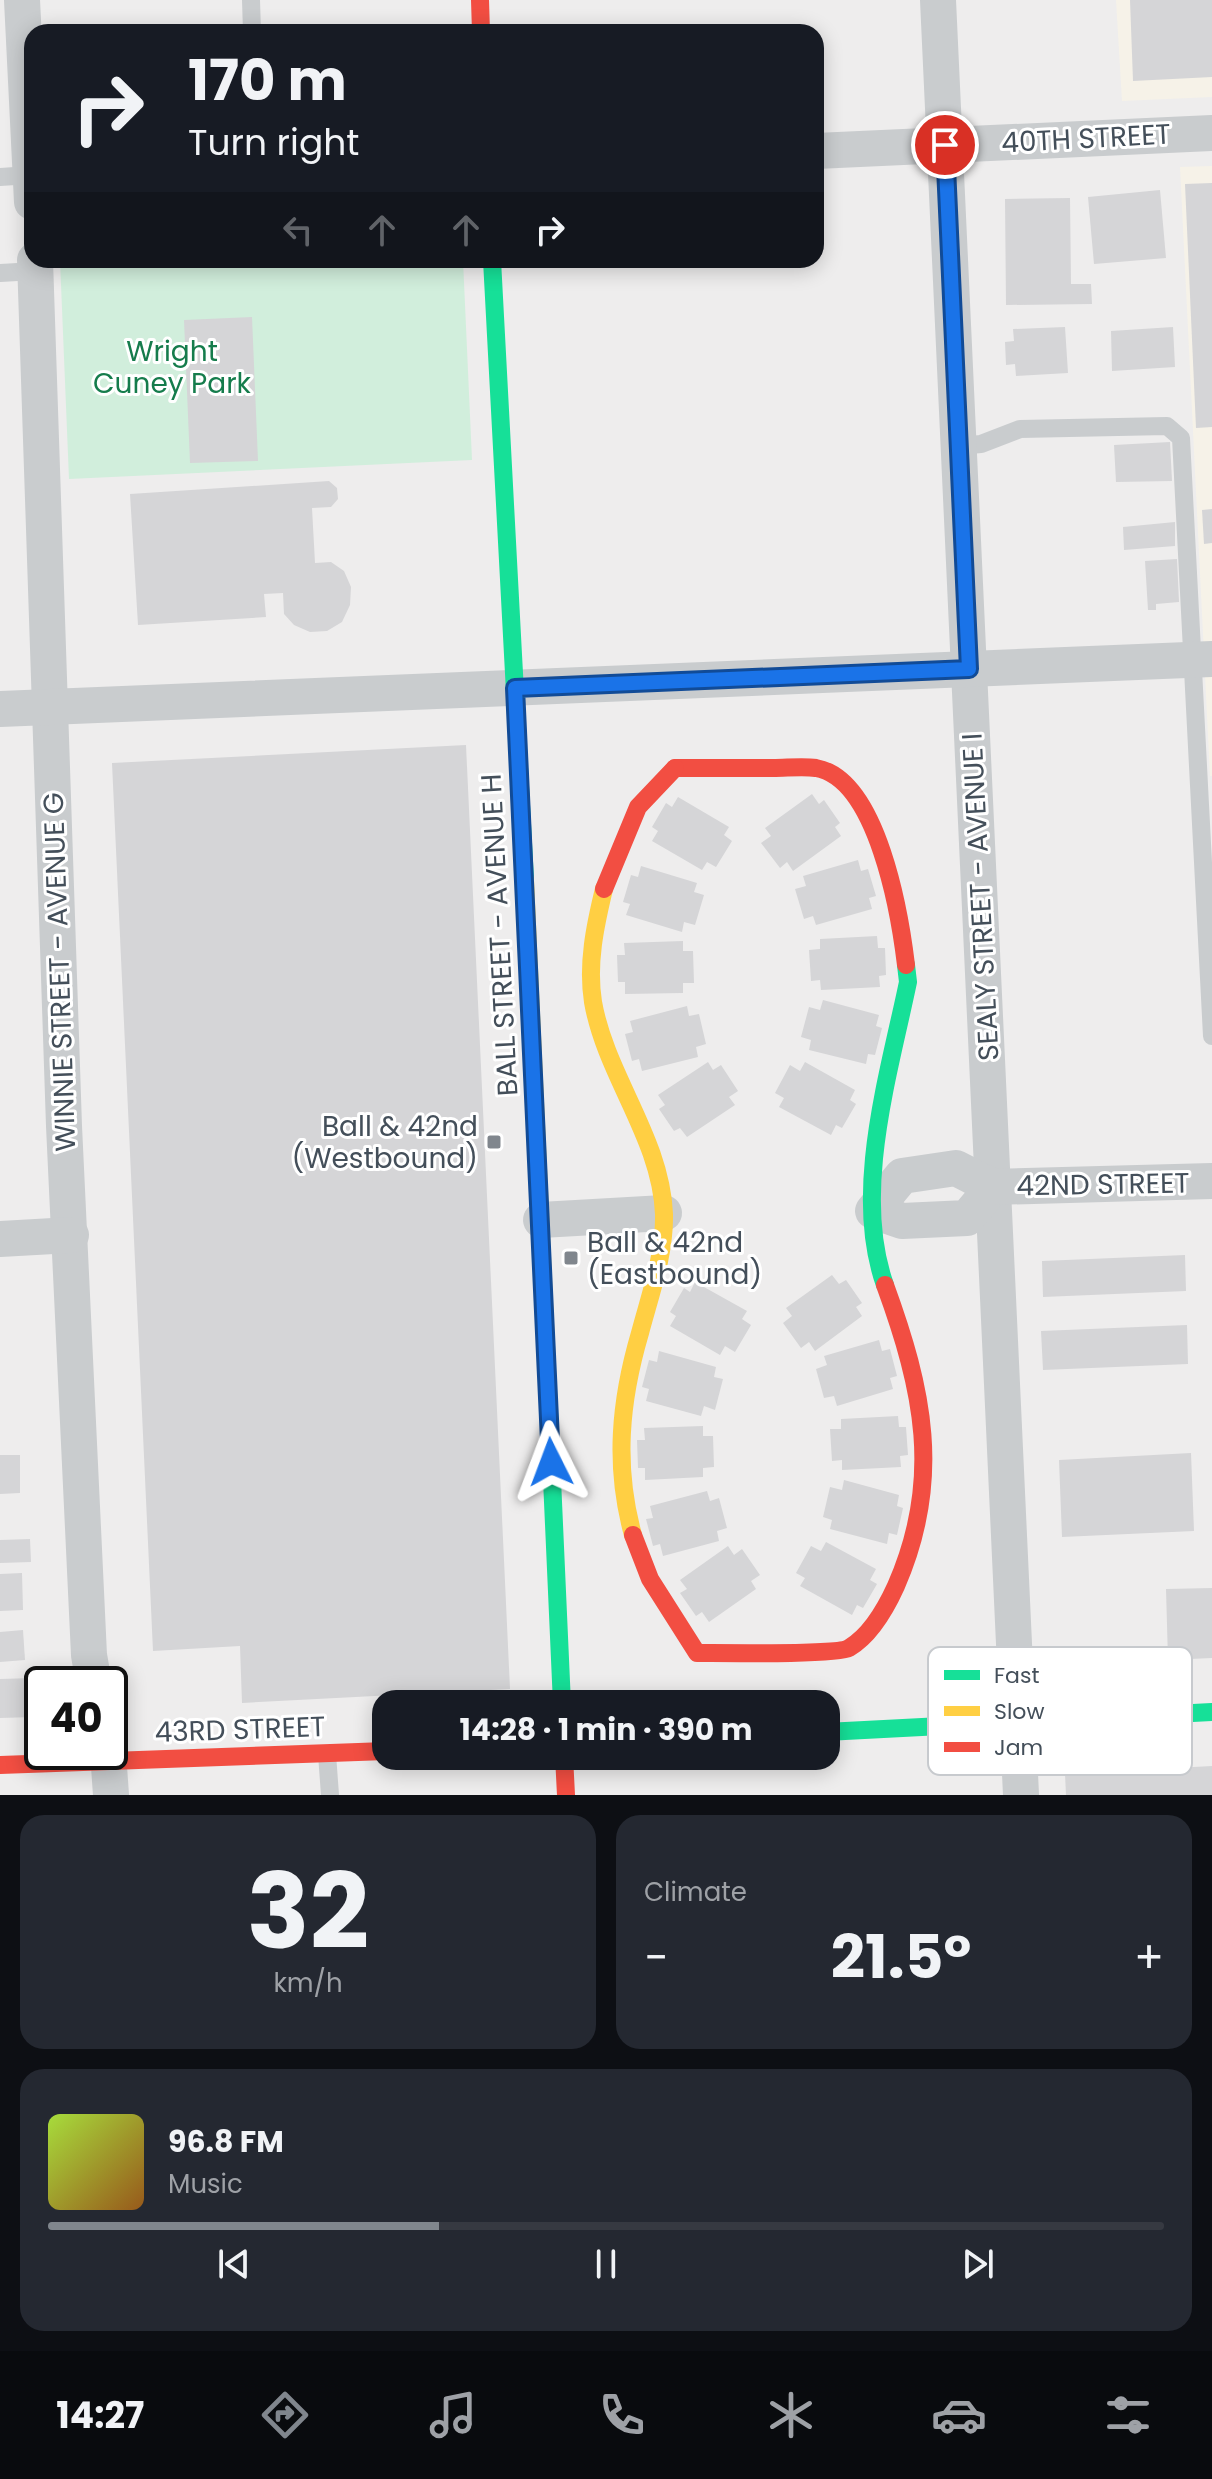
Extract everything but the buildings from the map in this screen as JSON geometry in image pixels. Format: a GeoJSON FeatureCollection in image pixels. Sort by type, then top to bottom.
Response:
{"type":"FeatureCollection","features":[{"type":"Feature","properties":{"kind":"street"},"geometry":{"type":"LineString","coordinates":[[22,0],[24,124]]}},
{"type":"Feature","properties":{"kind":"street"},"geometry":{"type":"LineString","coordinates":[[480,0],[481,24]]}},
{"type":"Feature","properties":{"kind":"street","name":"SEALY STREET - AVENUE I"},"geometry":{"type":"LineString","coordinates":[[938,0],[1014,1647]]}},
{"type":"Feature","properties":{"kind":"street","name":"40TH STREET"},"geometry":{"type":"LineString","coordinates":[[824,151],[1212,133]]}},
{"type":"Feature","properties":{"kind":"street","name":"WINNIE STREET - AVENUE G"},"geometry":{"type":"LineString","coordinates":[[35,268],[49,706],[92,1666]]}},
{"type":"Feature","properties":{"kind":"street","name":"BALL STREET - AVENUE H"},"geometry":{"type":"LineString","coordinates":[[492,268],[561,1690]]}},
{"type":"Feature","properties":{"kind":"street"},"geometry":{"type":"LineString","coordinates":[[0,709],[1203,659]]}},
{"type":"Feature","properties":{"kind":"street"},"geometry":{"type":"LineString","coordinates":[[675,768],[818,768],[843,783],[865,813],[887,867],[900,918],[908,982],[872,1158],[873,1211],[881,1274],[911,1357],[925,1437],[923,1495],[909,1556],[889,1601],[866,1635],[846,1650],[697,1653],[646,1576],[628,1528],[619,1471],[619,1423],[653,1286],[664,1213],[625,1083],[600,1027],[591,981],[595,933],[611,871],[639,805],[675,768]]}},
{"type":"Feature","properties":{"kind":"street","name":"42ND STREET"},"geometry":{"type":"LineString","coordinates":[[993,1187],[967,1218],[902,1221],[873,1211],[902,1176],[956,1168],[993,1187],[1212,1181]]}},
{"type":"Feature","properties":{"kind":"street"},"geometry":{"type":"LineString","coordinates":[[541,1220],[664,1213]]}},
{"type":"Feature","properties":{"kind":"street"},"geometry":{"type":"LineString","coordinates":[[0,1239],[71,1235]]}},
{"type":"Feature","properties":{"kind":"street"},"geometry":{"type":"LineString","coordinates":[[1192,1713],[1212,1712]]}},
{"type":"Feature","properties":{"kind":"street"},"geometry":{"type":"LineString","coordinates":[[840,1731],[928,1727]]}},
{"type":"Feature","properties":{"kind":"street","name":"43RD STREET"},"geometry":{"type":"LineString","coordinates":[[128,1769],[372,1752]]}},
{"type":"Feature","properties":{"kind":"street","name":"43RD STREET"},"geometry":{"type":"LineString","coordinates":[[0,1765],[24,1766]]}},
{"type":"Feature","properties":{"kind":"street"},"geometry":{"type":"LineString","coordinates":[[565,1770],[566,1795]]}},
{"type":"Feature","properties":{"kind":"street","name":"SEALY STREET - AVENUE I"},"geometry":{"type":"LineString","coordinates":[[1020,1775],[1021,1795]]}},
{"type":"Feature","properties":{"kind":"lane"},"geometry":{"type":"LineString","coordinates":[[251,0],[252,24]]}},
{"type":"Feature","properties":{"kind":"lane"},"geometry":{"type":"LineString","coordinates":[[0,273],[25,268]]}},
{"type":"Feature","properties":{"kind":"lane"},"geometry":{"type":"LineString","coordinates":[[959,446],[981,444],[1020,429],[1167,426],[1181,438],[1203,659],[1212,1036]]}},
{"type":"Feature","properties":{"kind":"lane"},"geometry":{"type":"LineString","coordinates":[[327,1754],[330,1795]]}},
{"type":"Feature","properties":{"kind":"shaded area"},"geometry":{"type":"Polygon","coordinates":[[[1116,0],[1212,0],[1212,97],[1122,101],[1116,0]]]}},
{"type":"Feature","properties":{"kind":"shaded area"},"geometry":{"type":"Polygon","coordinates":[[[1212,166],[1212,776],[1210,776],[1180,167],[1212,166]]]}},
{"type":"Feature","properties":{"kind":"green space","name":"Wright Cuney Park"},"geometry":{"type":"Polygon","coordinates":[[[60,268],[463,268],[472,460],[69,479],[60,268]]]}},
{"type":"Feature","properties":{"kind":"traffic: fast"},"geometry":{"type":"LineString","coordinates":[[492,268],[525,880]]}},
{"type":"Feature","properties":{"kind":"traffic: fast"},"geometry":{"type":"LineString","coordinates":[[885,1285],[876,1249],[872,1212],[873,1173],[884,1094],[908,982],[906,965]]}},
{"type":"Feature","properties":{"kind":"traffic: fast"},"geometry":{"type":"LineString","coordinates":[[549,1412],[561,1690]]}},
{"type":"Feature","properties":{"kind":"traffic: fast"},"geometry":{"type":"LineString","coordinates":[[1192,1713],[1212,1712]]}},
{"type":"Feature","properties":{"kind":"traffic: fast"},"geometry":{"type":"LineString","coordinates":[[840,1731],[928,1727]]}},
{"type":"Feature","properties":{"kind":"traffic: slow"},"geometry":{"type":"LineString","coordinates":[[525,880],[549,1412]]}},
{"type":"Feature","properties":{"kind":"traffic: slow"},"geometry":{"type":"LineString","coordinates":[[604,889],[591,959],[593,1002],[609,1056],[653,1159],[661,1186],[664,1214],[659,1259],[633,1358],[624,1409],[623,1484],[633,1535]]}},
{"type":"Feature","properties":{"kind":"traffic: jam"},"geometry":{"type":"LineString","coordinates":[[480,0],[481,24]]}},
{"type":"Feature","properties":{"kind":"traffic: jam"},"geometry":{"type":"LineString","coordinates":[[675,768],[811,767],[837,778],[855,796],[882,852],[898,915],[906,965]]}},
{"type":"Feature","properties":{"kind":"traffic: jam"},"geometry":{"type":"LineString","coordinates":[[604,889],[638,807],[675,768]]}},
{"type":"Feature","properties":{"kind":"traffic: jam"},"geometry":{"type":"LineString","coordinates":[[633,1535],[650,1579],[697,1653],[802,1653],[840,1650],[857,1643],[888,1603],[911,1547],[923,1471],[918,1398],[885,1285]]}},
{"type":"Feature","properties":{"kind":"traffic: jam"},"geometry":{"type":"LineString","coordinates":[[0,1765],[372,1752]]}},
{"type":"Feature","properties":{"kind":"traffic: jam"},"geometry":{"type":"LineString","coordinates":[[565,1770],[566,1795]]}},
{"type":"Feature","properties":{"kind":"place","name":"Ball & 42nd (Westbound)"},"geometry":{"type":"Point","coordinates":[494,1142]}},
{"type":"Feature","properties":{"kind":"place","name":"Ball & 42nd (Eastbound)"},"geometry":{"type":"Point","coordinates":[571,1258]}},
{"type":"Feature","properties":{"kind":"route"},"geometry":{"type":"LineString","coordinates":[[551,1462],[515,688],[969,669],[945,145]]}}]}
